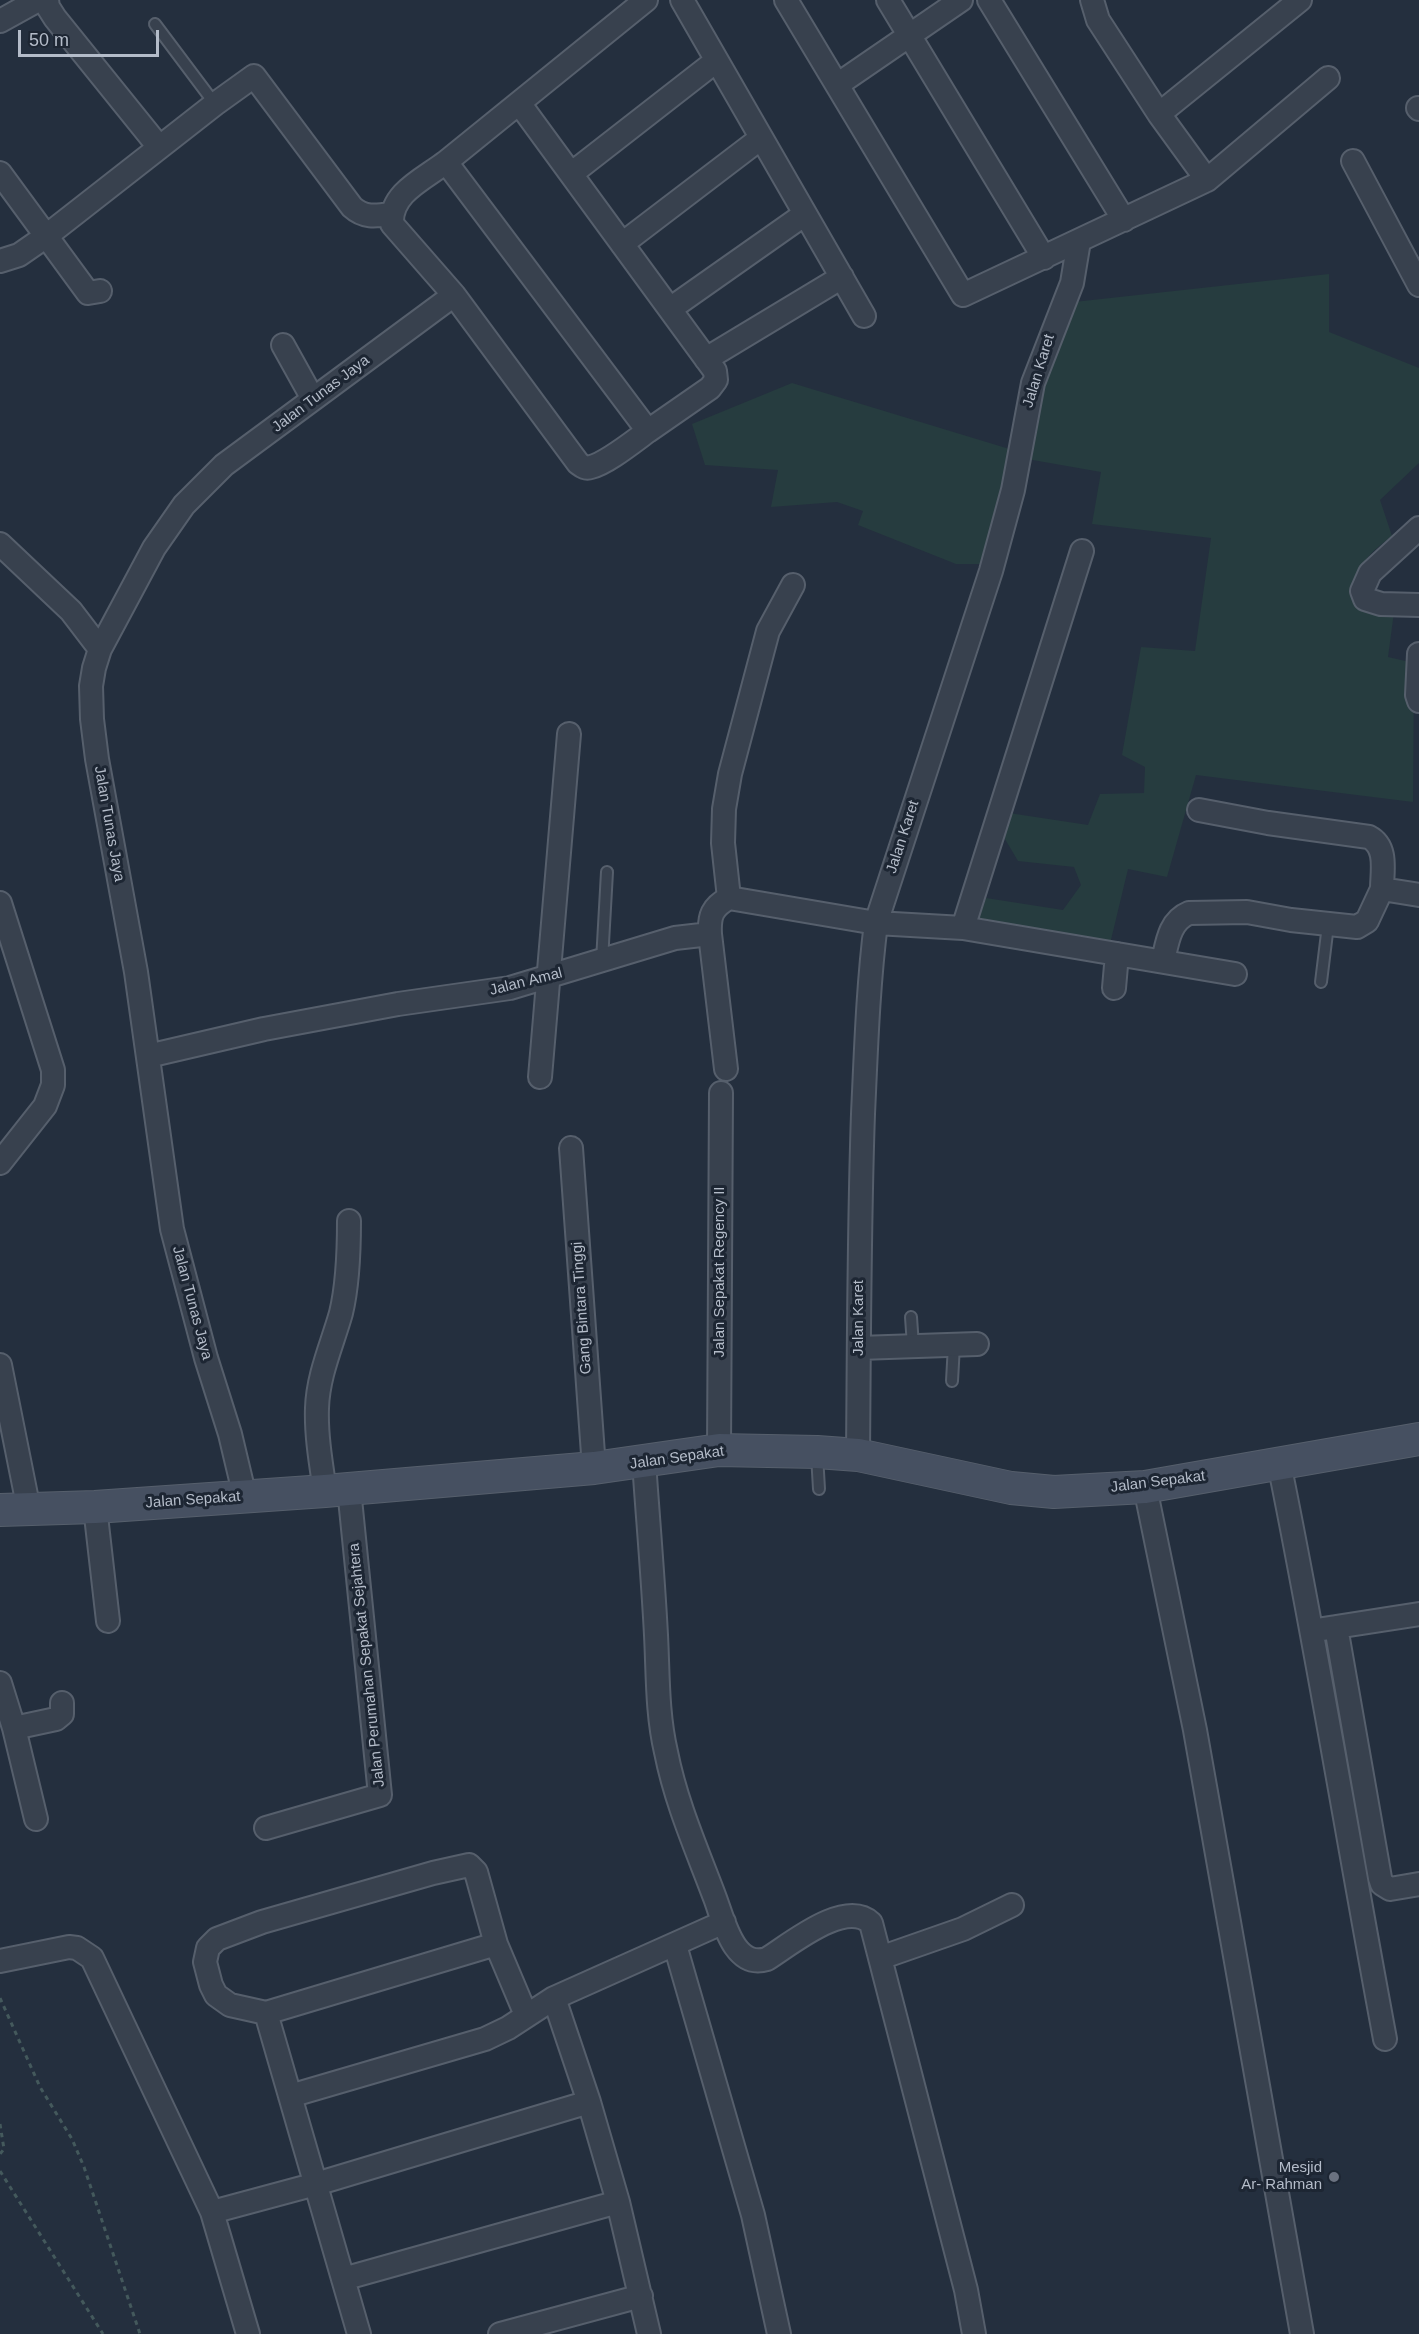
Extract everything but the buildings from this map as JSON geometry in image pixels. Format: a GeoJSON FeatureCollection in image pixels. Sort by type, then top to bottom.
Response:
{"type":"FeatureCollection","features":[{"type":"Feature","properties":{"kind":"main road","name":"Jalan Sepakat"},"geometry":{"type":"LineString","coordinates":[[15,1510],[95,1507],[337,1490],[594,1468],[719,1450],[858,1455],[1011,1488],[1054,1492],[1145,1487],[1419,1439]]}},
{"type":"Feature","properties":{"kind":"street"},"geometry":{"type":"LineString","coordinates":[[0,21],[38,0]]}},
{"type":"Feature","properties":{"kind":"street"},"geometry":{"type":"LineString","coordinates":[[47,0],[48,7],[55,18],[159,147]]}},
{"type":"Feature","properties":{"kind":"street"},"geometry":{"type":"LineString","coordinates":[[519,103],[715,371],[714,384],[705,392],[620,452],[591,467],[580,465],[454,295],[392,224],[391,214],[400,196],[447,162],[519,103],[646,0]]}},
{"type":"Feature","properties":{"kind":"street"},"geometry":{"type":"LineString","coordinates":[[682,0],[864,316]]}},
{"type":"Feature","properties":{"kind":"street"},"geometry":{"type":"LineString","coordinates":[[786,0],[963,296],[1207,180],[1328,78]]}},
{"type":"Feature","properties":{"kind":"street"},"geometry":{"type":"LineString","coordinates":[[888,0],[1044,258]]}},
{"type":"Feature","properties":{"kind":"street"},"geometry":{"type":"LineString","coordinates":[[837,86],[961,0]]}},
{"type":"Feature","properties":{"kind":"street"},"geometry":{"type":"LineString","coordinates":[[988,0],[1124,220]]}},
{"type":"Feature","properties":{"kind":"street"},"geometry":{"type":"LineString","coordinates":[[1092,0],[1098,20],[1158,114],[1207,180]]}},
{"type":"Feature","properties":{"kind":"street"},"geometry":{"type":"LineString","coordinates":[[1158,114],[1300,0]]}},
{"type":"Feature","properties":{"kind":"street"},"geometry":{"type":"LineString","coordinates":[[571,174],[716,61]]}},
{"type":"Feature","properties":{"kind":"street"},"geometry":{"type":"LineString","coordinates":[[0,261],[19,255],[45,237],[254,76],[352,207],[360,214],[370,216],[391,214]]}},
{"type":"Feature","properties":{"kind":"street"},"geometry":{"type":"LineString","coordinates":[[622,244],[761,138]]}},
{"type":"Feature","properties":{"kind":"street"},"geometry":{"type":"LineString","coordinates":[[1353,161],[1419,285]]}},
{"type":"Feature","properties":{"kind":"street"},"geometry":{"type":"LineString","coordinates":[[447,162],[648,431]]}},
{"type":"Feature","properties":{"kind":"street"},"geometry":{"type":"LineString","coordinates":[[0,173],[88,294],[100,291]]}},
{"type":"Feature","properties":{"kind":"street"},"geometry":{"type":"LineString","coordinates":[[670,309],[805,214]]}},
{"type":"Feature","properties":{"kind":"street","name":"Jalan Karet"},"geometry":{"type":"LineString","coordinates":[[858,1455],[860,1214],[864,1089],[871,960],[876,923],[991,571],[1013,490],[1033,383],[1072,283],[1079,241]]}},
{"type":"Feature","properties":{"kind":"street"},"geometry":{"type":"LineString","coordinates":[[706,359],[842,277]]}},
{"type":"Feature","properties":{"kind":"street","name":"Jalan Tunas Jaya"},"geometry":{"type":"LineString","coordinates":[[245,1497],[230,1434],[206,1358],[172,1229],[136,972],[97,759],[91,686],[100,649],[154,548],[184,505],[224,465],[454,295]]}},
{"type":"Feature","properties":{"kind":"street"},"geometry":{"type":"LineString","coordinates":[[283,345],[313,399]]}},
{"type":"Feature","properties":{"kind":"street"},"geometry":{"type":"LineString","coordinates":[[1419,528],[1370,573],[1362,591],[1365,599],[1381,604],[1419,605]]}},
{"type":"Feature","properties":{"kind":"street"},"geometry":{"type":"LineString","coordinates":[[0,544],[71,611],[100,649]]}},
{"type":"Feature","properties":{"kind":"street"},"geometry":{"type":"LineString","coordinates":[[963,928],[1082,551]]}},
{"type":"Feature","properties":{"kind":"street"},"geometry":{"type":"LineString","coordinates":[[729,897],[723,843],[724,809],[730,774],[768,631],[793,585]]}},
{"type":"Feature","properties":{"kind":"street"},"geometry":{"type":"LineString","coordinates":[[1419,654],[1417,695],[1419,701]]}},
{"type":"Feature","properties":{"kind":"street"},"geometry":{"type":"LineString","coordinates":[[540,1077],[569,734]]}},
{"type":"Feature","properties":{"kind":"street"},"geometry":{"type":"LineString","coordinates":[[1163,962],[1172,929],[1182,915],[1188,913],[1247,912],[1328,925],[1357,927],[1364,923],[1382,889],[1382,851],[1376,841],[1369,837],[1268,823],[1199,810]]}},
{"type":"Feature","properties":{"kind":"street"},"geometry":{"type":"LineString","coordinates":[[1382,889],[1419,896]]}},
{"type":"Feature","properties":{"kind":"street"},"geometry":{"type":"LineString","coordinates":[[726,1069],[709,918],[729,897],[876,923],[963,928],[1235,974]]}},
{"type":"Feature","properties":{"kind":"street"},"geometry":{"type":"LineString","coordinates":[[0,903],[53,1071],[53,1085],[45,1106],[0,1163]]}},
{"type":"Feature","properties":{"kind":"street","name":"Jalan Amal"},"geometry":{"type":"LineString","coordinates":[[148,1056],[264,1029],[398,1004],[510,988],[675,938],[710,934]]}},
{"type":"Feature","properties":{"kind":"street"},"geometry":{"type":"LineString","coordinates":[[1114,988],[1117,954]]}},
{"type":"Feature","properties":{"kind":"street","name":"Jalan Sepakat Regency II"},"geometry":{"type":"LineString","coordinates":[[719,1450],[721,1093]]}},
{"type":"Feature","properties":{"kind":"street","name":"Gang Bintara Tinggi"},"geometry":{"type":"LineString","coordinates":[[571,1148],[594,1468]]}},
{"type":"Feature","properties":{"kind":"street"},"geometry":{"type":"LineString","coordinates":[[337,1490],[319,1442],[317,1407],[321,1381],[341,1313],[350,1251],[349,1221]]}},
{"type":"Feature","properties":{"kind":"street"},"geometry":{"type":"LineString","coordinates":[[859,1348],[977,1344]]}},
{"type":"Feature","properties":{"kind":"street"},"geometry":{"type":"LineString","coordinates":[[0,1365],[15,1510]]}},
{"type":"Feature","properties":{"kind":"street"},"geometry":{"type":"LineString","coordinates":[[644,1462],[665,1750],[678,1800],[724,1922],[738,1952],[744,1958],[758,1962],[767,1959],[826,1923],[848,1915],[860,1916],[871,1923],[966,2290],[974,2334]]}},
{"type":"Feature","properties":{"kind":"street"},"geometry":{"type":"LineString","coordinates":[[1279,1463],[1312,1631],[1385,2039]]}},
{"type":"Feature","properties":{"kind":"street"},"geometry":{"type":"LineString","coordinates":[[1145,1487],[1195,1730],[1302,2334]]}},
{"type":"Feature","properties":{"kind":"street","name":"Jalan Perumahan Sepakat Sejahtera"},"geometry":{"type":"LineString","coordinates":[[266,1828],[380,1795],[337,1490]]}},
{"type":"Feature","properties":{"kind":"street"},"geometry":{"type":"LineString","coordinates":[[95,1507],[108,1621]]}},
{"type":"Feature","properties":{"kind":"street"},"geometry":{"type":"LineString","coordinates":[[1312,1631],[1419,1614]]}},
{"type":"Feature","properties":{"kind":"street"},"geometry":{"type":"LineString","coordinates":[[1336,1627],[1380,1878],[1390,1889],[1419,1884]]}},
{"type":"Feature","properties":{"kind":"street"},"geometry":{"type":"LineString","coordinates":[[0,1683],[14,1728],[36,1819]]}},
{"type":"Feature","properties":{"kind":"street"},"geometry":{"type":"LineString","coordinates":[[14,1728],[56,1719],[62,1714],[62,1703]]}},
{"type":"Feature","properties":{"kind":"street"},"geometry":{"type":"LineString","coordinates":[[496,1944],[267,2013],[230,2006],[216,1995],[205,1962],[208,1948],[217,1939],[262,1922],[465,1865],[471,1866],[476,1872],[496,1944],[526,2015]]}},
{"type":"Feature","properties":{"kind":"street"},"geometry":{"type":"LineString","coordinates":[[880,1958],[963,1929],[1012,1905]]}},
{"type":"Feature","properties":{"kind":"street"},"geometry":{"type":"LineString","coordinates":[[290,2096],[485,2038],[508,2028],[554,1998],[724,1922]]}},
{"type":"Feature","properties":{"kind":"street"},"geometry":{"type":"LineString","coordinates":[[675,1945],[753,2215],[779,2334]]}},
{"type":"Feature","properties":{"kind":"street"},"geometry":{"type":"LineString","coordinates":[[0,1961],[69,1947],[77,1948],[92,1958],[212,2212],[248,2334]]}},
{"type":"Feature","properties":{"kind":"street"},"geometry":{"type":"LineString","coordinates":[[554,1998],[589,2102],[618,2202],[650,2334]]}},
{"type":"Feature","properties":{"kind":"street"},"geometry":{"type":"LineString","coordinates":[[267,2013],[359,2334]]}},
{"type":"Feature","properties":{"kind":"street"},"geometry":{"type":"LineString","coordinates":[[212,2212],[316,2184],[589,2102]]}},
{"type":"Feature","properties":{"kind":"street"},"geometry":{"type":"LineString","coordinates":[[343,2279],[618,2202]]}},
{"type":"Feature","properties":{"kind":"street"},"geometry":{"type":"LineString","coordinates":[[500,2334],[641,2296]]}},
{"type":"Feature","properties":{"kind":"lane"},"geometry":{"type":"LineString","coordinates":[[155,24],[215,104]]}},
{"type":"Feature","properties":{"kind":"lane"},"geometry":{"type":"LineString","coordinates":[[602,961],[607,872]]}},
{"type":"Feature","properties":{"kind":"lane"},"geometry":{"type":"LineString","coordinates":[[1321,982],[1328,925]]}},
{"type":"Feature","properties":{"kind":"lane"},"geometry":{"type":"LineString","coordinates":[[911,1317],[913,1346]]}},
{"type":"Feature","properties":{"kind":"lane"},"geometry":{"type":"LineString","coordinates":[[952,1381],[954,1345]]}},
{"type":"Feature","properties":{"kind":"lane"},"geometry":{"type":"LineString","coordinates":[[817,1452],[819,1489]]}},
{"type":"Feature","properties":{"kind":"path"},"geometry":{"type":"LineString","coordinates":[[0,1998],[40,2087],[72,2139],[84,2167],[140,2334]]}},
{"type":"Feature","properties":{"kind":"path"},"geometry":{"type":"LineString","coordinates":[[0,2124],[4,2149],[0,2154]]}},
{"type":"Feature","properties":{"kind":"path"},"geometry":{"type":"LineString","coordinates":[[0,2171],[103,2334]]}},
{"type":"Feature","properties":{"kind":"green space"},"geometry":{"type":"Polygon","coordinates":[[[1329,274],[1329,332],[1419,368],[1419,463],[1380,500],[1392,536],[1365,560],[1350,593],[1357,604],[1394,612],[1388,657],[1414,663],[1413,802],[1196,775],[1167,877],[1128,869],[1110,944],[976,927],[986,898],[1063,910],[1081,885],[1074,867],[1018,861],[1002,834],[1009,813],[1088,825],[1100,794],[1144,793],[1145,767],[1122,755],[1141,647],[1195,651],[1211,538],[1092,524],[1101,472],[1027,459],[1031,420],[1074,302],[1329,274]]]}},
{"type":"Feature","properties":{"kind":"green space"},"geometry":{"type":"Polygon","coordinates":[[[792,383],[1016,451],[988,564],[956,564],[858,525],[863,511],[837,502],[771,507],[778,470],[705,465],[692,424],[792,383]]]}},
{"type":"Feature","properties":{"kind":"place","name":"Mesjid Ar- Rahman"},"geometry":{"type":"Point","coordinates":[1334,2177]}}]}
